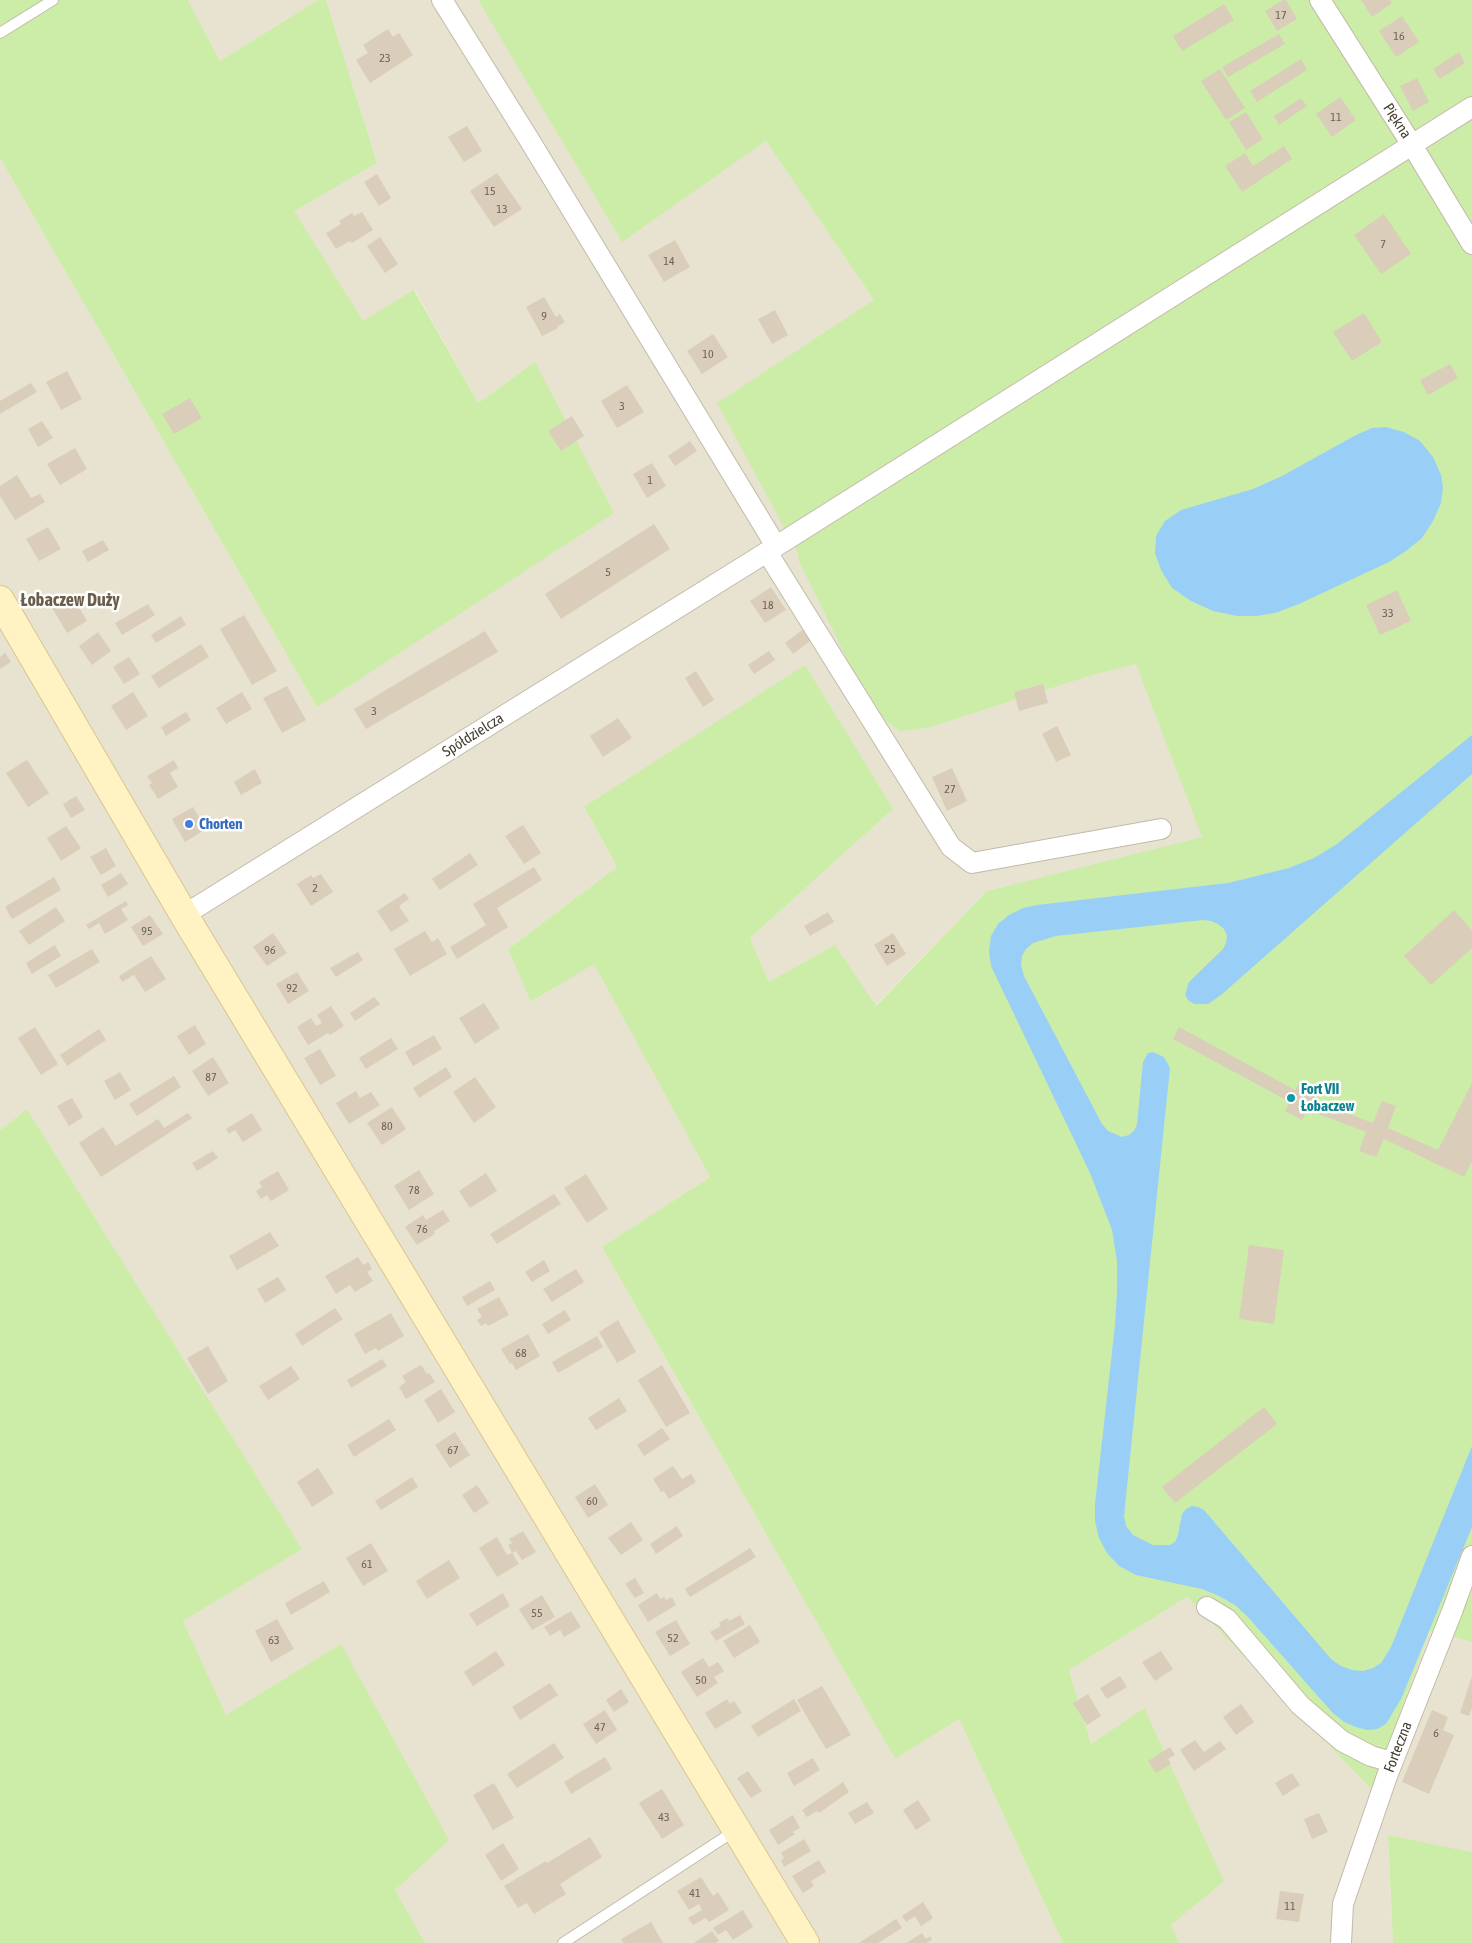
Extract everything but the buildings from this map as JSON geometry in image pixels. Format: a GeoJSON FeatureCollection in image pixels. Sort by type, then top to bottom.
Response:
{"type":"FeatureCollection","features":[{"type":"Feature","properties":{"kind":"main road"},"geometry":{"type":"LineString","coordinates":[[0,600],[184,915],[805,1943]]}},
{"type":"Feature","properties":{"kind":"street"},"geometry":{"type":"LineString","coordinates":[[442,0],[530,141],[768,551],[950,846],[972,863],[1161,829]]}},
{"type":"Feature","properties":{"kind":"street","name":"Piękna"},"geometry":{"type":"LineString","coordinates":[[1320,0],[1472,244]]}},
{"type":"Feature","properties":{"kind":"street","name":"Spółdzielcza"},"geometry":{"type":"LineString","coordinates":[[184,915],[768,551],[1472,107]]}},
{"type":"Feature","properties":{"kind":"street","name":"Forteczna"},"geometry":{"type":"LineString","coordinates":[[1341,1943],[1343,1904],[1392,1762],[1472,1556]]}},
{"type":"Feature","properties":{"kind":"street"},"geometry":{"type":"LineString","coordinates":[[1206,1607],[1227,1619],[1300,1705],[1342,1741],[1371,1756],[1392,1762]]}},
{"type":"Feature","properties":{"kind":"lane"},"geometry":{"type":"LineString","coordinates":[[0,33],[53,0]]}},
{"type":"Feature","properties":{"kind":"lane"},"geometry":{"type":"LineString","coordinates":[[563,1943],[736,1829]]}},
{"type":"Feature","properties":{"kind":"shaded area"},"geometry":{"type":"Polygon","coordinates":[[[188,0],[318,0],[220,61],[188,0]]]}},
{"type":"Feature","properties":{"kind":"shaded area"},"geometry":{"type":"Polygon","coordinates":[[[326,0],[478,0],[622,241],[766,141],[874,300],[1124,631],[1203,838],[987,891],[875,1006],[769,982],[750,938],[893,809],[584,808],[617,867],[508,949],[532,1002],[594,963],[710,1177],[602,1247],[895,1759],[959,1719],[1063,1943],[425,1943],[395,1890],[341,1645],[226,1716],[183,1621],[301,1549],[27,1109],[0,1130],[0,158],[317,707],[535,362],[478,403],[415,290],[363,322],[293,211],[377,163],[326,0]]]}},
{"type":"Feature","properties":{"kind":"shaded area"},"geometry":{"type":"Polygon","coordinates":[[[1187,1597],[1372,1790],[1430,1631],[1472,1642],[1472,1852],[1388,1835],[1393,1943],[1179,1943],[1171,1926],[1144,1708],[1091,1744],[1069,1670],[1187,1597]]]}},
{"type":"Feature","properties":{"kind":"green space"},"geometry":{"type":"Polygon","coordinates":[[[0,0],[188,0],[220,61],[318,0],[326,0],[377,163],[294,211],[363,321],[414,290],[478,403],[535,362],[614,513],[317,707],[0,158],[0,0]]]}},
{"type":"Feature","properties":{"kind":"green space"},"geometry":{"type":"Polygon","coordinates":[[[478,0],[1472,0],[1472,1642],[1430,1631],[1372,1790],[1187,1597],[1069,1670],[1091,1744],[1144,1708],[1224,1881],[1171,1925],[1179,1943],[1063,1943],[959,1719],[895,1759],[602,1247],[710,1177],[594,964],[531,1002],[508,949],[617,867],[584,807],[805,665],[893,809],[750,938],[769,982],[835,945],[876,1006],[987,891],[1202,837],[1136,664],[1092,675],[927,728],[900,731],[873,712],[798,559],[799,555],[717,403],[874,300],[766,141],[622,242],[478,0]]]}},
{"type":"Feature","properties":{"kind":"green space"},"geometry":{"type":"Polygon","coordinates":[[[27,1109],[302,1549],[183,1621],[226,1715],[341,1644],[449,1840],[395,1890],[425,1943],[0,1943],[0,1130],[27,1109]]]}},
{"type":"Feature","properties":{"kind":"green space"},"geometry":{"type":"Polygon","coordinates":[[[1388,1835],[1472,1852],[1472,1943],[1393,1943],[1388,1835]]]}},
{"type":"Feature","properties":{"kind":"water"},"geometry":{"type":"Polygon","coordinates":[[[1386,427],[1404,432],[1420,441],[1433,457],[1441,475],[1443,488],[1441,503],[1433,521],[1422,538],[1406,551],[1389,562],[1299,604],[1275,613],[1237,616],[1213,611],[1191,601],[1172,588],[1161,570],[1155,553],[1156,536],[1165,521],[1181,510],[1253,489],[1282,476],[1354,436],[1372,428],[1386,427]]]}},
{"type":"Feature","properties":{"kind":"water"},"geometry":{"type":"Polygon","coordinates":[[[1472,735],[1472,774],[1221,995],[1208,1004],[1194,1004],[1185,995],[1189,982],[1223,949],[1226,943],[1227,936],[1224,929],[1211,921],[1203,920],[1056,936],[1033,943],[1022,956],[1021,965],[1024,976],[1102,1124],[1108,1131],[1122,1137],[1134,1131],[1137,1124],[1143,1062],[1148,1053],[1153,1052],[1164,1057],[1170,1068],[1124,1516],[1126,1526],[1133,1535],[1153,1545],[1170,1545],[1175,1542],[1182,1514],[1186,1509],[1192,1506],[1204,1510],[1331,1659],[1341,1666],[1363,1671],[1381,1663],[1391,1647],[1472,1446],[1472,1527],[1401,1699],[1386,1724],[1377,1729],[1367,1730],[1344,1722],[1332,1712],[1247,1616],[1235,1605],[1202,1589],[1136,1575],[1119,1566],[1107,1553],[1099,1538],[1095,1521],[1095,1504],[1115,1325],[1117,1291],[1117,1261],[1112,1230],[1090,1173],[991,966],[989,951],[991,936],[998,924],[1009,915],[1023,908],[1228,883],[1289,868],[1314,858],[1337,844],[1472,735]]]}},
{"type":"Feature","properties":{"kind":"place","name":"Chorten"},"geometry":{"type":"Point","coordinates":[189,824]}},
{"type":"Feature","properties":{"kind":"place","name":"Fort VII Łobaczew"},"geometry":{"type":"Point","coordinates":[1291,1098]}},
{"type":"Feature","properties":{"kind":"district","name":"Łobaczew Duży"},"geometry":{"type":"Point","coordinates":[70,600]}}]}
